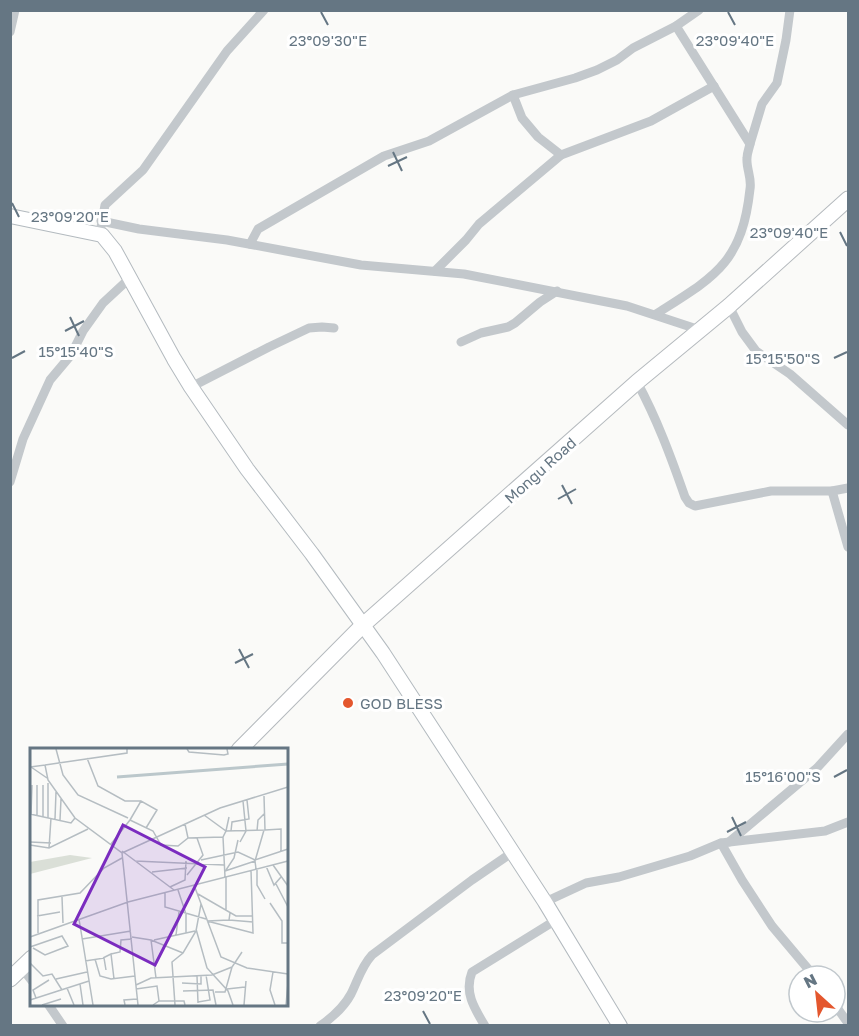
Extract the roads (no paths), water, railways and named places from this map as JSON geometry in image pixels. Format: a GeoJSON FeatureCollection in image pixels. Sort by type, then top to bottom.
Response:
{"type":"FeatureCollection","features":[{"type":"Feature","properties":{"kind":"main road","name":"Mongu Road"},"geometry":{"type":"LineString","coordinates":[[241,748],[363,626],[637,382],[729,306],[848,199]]}},
{"type":"Feature","properties":{"kind":"main road"},"geometry":{"type":"LineString","coordinates":[[10,216],[101,228],[191,387],[247,469],[363,626],[513,852],[620,1026]]}},
{"type":"Feature","properties":{"kind":"main road"},"geometry":{"type":"LineString","coordinates":[[10,979],[27,963]]}},
{"type":"Feature","properties":{"kind":"street"},"geometry":{"type":"LineString","coordinates":[[10,32],[15,10]]}},
{"type":"Feature","properties":{"kind":"street"},"geometry":{"type":"LineString","coordinates":[[264,10],[227,51],[143,170],[105,206],[101,228],[139,230],[250,244],[361,265],[464,274],[557,291],[656,314],[700,330]]}},
{"type":"Feature","properties":{"kind":"street"},"geometry":{"type":"LineString","coordinates":[[250,244],[258,229],[384,156],[429,141],[513,95],[597,70],[647,40],[676,26],[699,10]]}},
{"type":"Feature","properties":{"kind":"street"},"geometry":{"type":"LineString","coordinates":[[656,314],[709,279],[734,251],[744,222],[750,189],[751,177],[747,157],[762,104],[777,83],[786,40],[789,10]]}},
{"type":"Feature","properties":{"kind":"street"},"geometry":{"type":"LineString","coordinates":[[676,26],[750,144]]}},
{"type":"Feature","properties":{"kind":"street"},"geometry":{"type":"LineString","coordinates":[[435,271],[466,240],[478,224],[561,155],[651,121],[714,86]]}},
{"type":"Feature","properties":{"kind":"street"},"geometry":{"type":"LineString","coordinates":[[513,95],[522,118],[538,136],[561,155]]}},
{"type":"Feature","properties":{"kind":"street"},"geometry":{"type":"LineString","coordinates":[[10,482],[23,439],[50,381],[71,355],[83,331],[103,303],[131,278]]}},
{"type":"Feature","properties":{"kind":"street"},"geometry":{"type":"LineString","coordinates":[[461,342],[481,333],[508,327],[557,291]]}},
{"type":"Feature","properties":{"kind":"street"},"geometry":{"type":"LineString","coordinates":[[729,306],[742,332],[756,351],[790,374],[849,424]]}},
{"type":"Feature","properties":{"kind":"street"},"geometry":{"type":"LineString","coordinates":[[191,387],[309,328],[334,328]]}},
{"type":"Feature","properties":{"kind":"street"},"geometry":{"type":"LineString","coordinates":[[637,382],[654,413],[689,503],[695,506],[771,491],[832,491],[849,488]]}},
{"type":"Feature","properties":{"kind":"street"},"geometry":{"type":"LineString","coordinates":[[832,491],[849,547]]}},
{"type":"Feature","properties":{"kind":"street"},"geometry":{"type":"LineString","coordinates":[[725,842],[817,768],[849,734]]}},
{"type":"Feature","properties":{"kind":"street"},"geometry":{"type":"LineString","coordinates":[[545,902],[586,883],[620,877],[690,856],[725,842],[825,831],[849,822]]}},
{"type":"Feature","properties":{"kind":"street"},"geometry":{"type":"LineString","coordinates":[[725,842],[742,880],[772,926],[804,964]]}},
{"type":"Feature","properties":{"kind":"street"},"geometry":{"type":"LineString","coordinates":[[320,1026],[334,1022],[350,996],[362,968],[372,955],[513,852]]}},
{"type":"Feature","properties":{"kind":"street"},"geometry":{"type":"LineString","coordinates":[[485,1026],[474,1008],[468,989],[472,972],[556,920]]}},
{"type":"Feature","properties":{"kind":"street"},"geometry":{"type":"LineString","coordinates":[[49,1006],[63,1026]]}},
{"type":"Feature","properties":{"kind":"place","name":"GOD BLESS"},"geometry":{"type":"Point","coordinates":[348,703]}}]}
